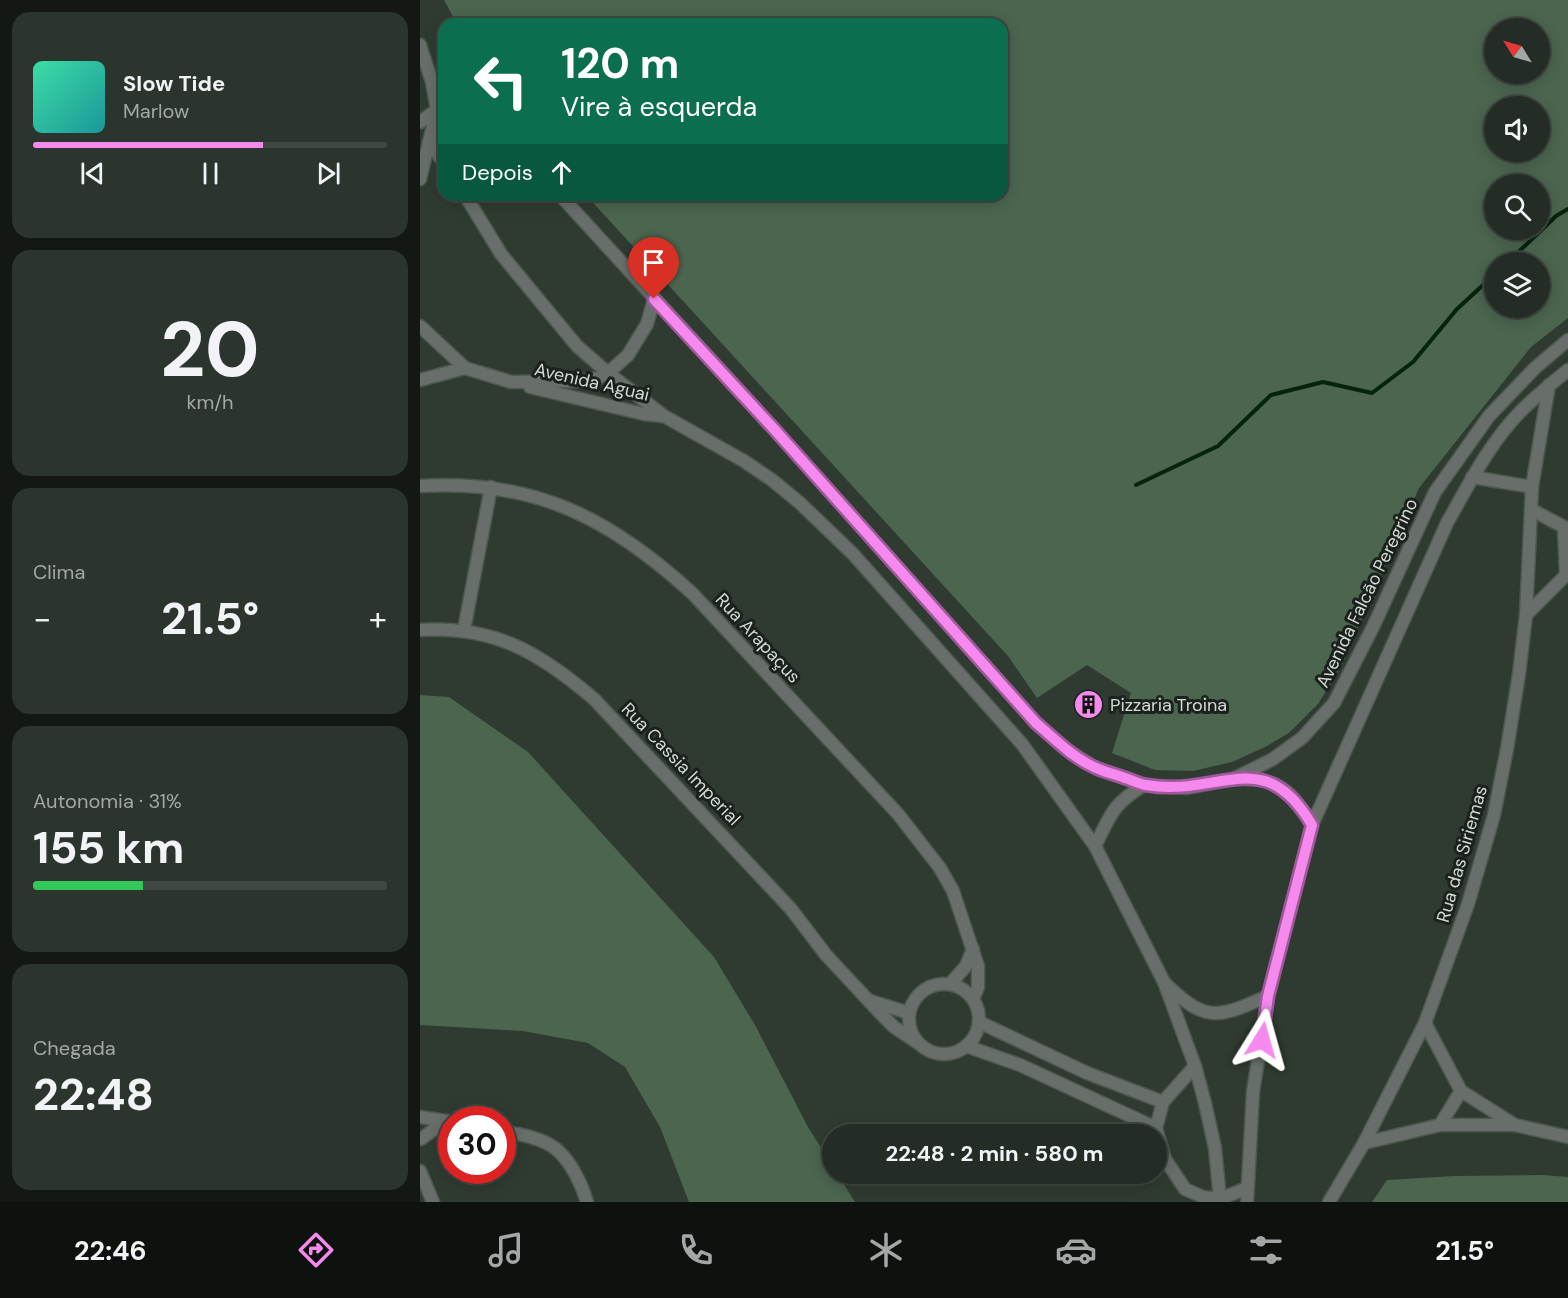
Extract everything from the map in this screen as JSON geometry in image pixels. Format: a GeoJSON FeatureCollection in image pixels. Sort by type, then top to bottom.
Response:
{"type":"FeatureCollection","features":[{"type":"Feature","properties":{"kind":"street"},"geometry":{"type":"LineString","coordinates":[[420,45],[438,102]]}},
{"type":"Feature","properties":{"kind":"street"},"geometry":{"type":"LineString","coordinates":[[420,122],[438,110]]}},
{"type":"Feature","properties":{"kind":"street"},"geometry":{"type":"LineString","coordinates":[[420,179],[438,115]]}},
{"type":"Feature","properties":{"kind":"street"},"geometry":{"type":"LineString","coordinates":[[429,142],[438,155]]}},
{"type":"Feature","properties":{"kind":"street"},"geometry":{"type":"LineString","coordinates":[[469,201],[501,254],[577,346],[664,416],[744,461],[772,480],[853,554],[1022,744],[1095,846],[1164,982],[1195,1066],[1215,1148],[1220,1201]]}},
{"type":"Feature","properties":{"kind":"street","name":"Avenida Falcão Peregrino"},"geometry":{"type":"LineString","coordinates":[[565,201],[782,438],[1036,723],[1067,750],[1094,767],[1144,785],[1187,788],[1233,779],[1273,759],[1302,738],[1334,703],[1373,627],[1435,492],[1489,416],[1536,367],[1568,340]]}},
{"type":"Feature","properties":{"kind":"street"},"geometry":{"type":"LineString","coordinates":[[608,373],[628,355],[637,342],[647,324],[654,299]]}},
{"type":"Feature","properties":{"kind":"street"},"geometry":{"type":"LineString","coordinates":[[420,326],[465,368]]}},
{"type":"Feature","properties":{"kind":"street"},"geometry":{"type":"LineString","coordinates":[[420,380],[465,368]]}},
{"type":"Feature","properties":{"kind":"street","name":"Avenida Aguai"},"geometry":{"type":"LineString","coordinates":[[465,368],[511,382],[644,414],[664,416]]}},
{"type":"Feature","properties":{"kind":"street"},"geometry":{"type":"LineString","coordinates":[[1247,1202],[1253,1092],[1268,996],[1312,825],[1446,523],[1496,441],[1521,411],[1568,370]]}},
{"type":"Feature","properties":{"kind":"street","name":"Avenida Aguai"},"geometry":{"type":"LineString","coordinates":[[511,382],[580,381],[598,378],[608,373]]}},
{"type":"Feature","properties":{"kind":"street","name":"Rua das Siriemas"},"geometry":{"type":"LineString","coordinates":[[1329,1202],[1364,1143],[1425,1023],[1468,904],[1494,815],[1509,739],[1526,615],[1532,487],[1549,385]]}},
{"type":"Feature","properties":{"kind":"street"},"geometry":{"type":"LineString","coordinates":[[1473,477],[1532,487]]}},
{"type":"Feature","properties":{"kind":"street","name":"Rua Arapaçus"},"geometry":{"type":"LineString","coordinates":[[420,486],[444,484],[491,487],[539,497],[623,536],[692,593],[898,814],[940,868],[953,891],[974,949],[979,976],[978,987],[973,999]]}},
{"type":"Feature","properties":{"kind":"street"},"geometry":{"type":"LineString","coordinates":[[464,630],[491,487]]}},
{"type":"Feature","properties":{"kind":"street"},"geometry":{"type":"LineString","coordinates":[[1526,615],[1567,574],[1566,529],[1532,510]]}},
{"type":"Feature","properties":{"kind":"street","name":"Rua Cassia Imperial"},"geometry":{"type":"LineString","coordinates":[[420,630],[464,630],[491,636],[532,653],[558,669],[594,699],[730,841],[791,909],[826,955],[868,1000],[894,1026],[918,1043]]}},
{"type":"Feature","properties":{"kind":"street"},"geometry":{"type":"LineString","coordinates":[[1233,779],[1259,778],[1276,784],[1290,795],[1312,825]]}},
{"type":"Feature","properties":{"kind":"street"},"geometry":{"type":"LineString","coordinates":[[1095,846],[1116,806],[1144,785]]}},
{"type":"Feature","properties":{"kind":"street"},"geometry":{"type":"LineString","coordinates":[[950,984],[966,966],[974,949]]}},
{"type":"Feature","properties":{"kind":"street"},"geometry":{"type":"LineString","coordinates":[[1164,982],[1185,1003],[1211,1013],[1234,1011],[1268,996]]}},
{"type":"Feature","properties":{"kind":"street"},"geometry":{"type":"LineString","coordinates":[[939,984],[950,984],[967,992],[973,999],[978,1010],[979,1022],[977,1031],[966,1046],[957,1052],[936,1054],[918,1043],[909,1024],[909,1013],[913,1002],[920,994],[939,984]]}},
{"type":"Feature","properties":{"kind":"street","name":"Rua Cassia Imperial"},"geometry":{"type":"LineString","coordinates":[[868,1000],[909,1013]]}},
{"type":"Feature","properties":{"kind":"street"},"geometry":{"type":"LineString","coordinates":[[979,1022],[1088,1073],[1163,1102]]}},
{"type":"Feature","properties":{"kind":"street"},"geometry":{"type":"LineString","coordinates":[[1425,1023],[1461,1091],[1515,1125]]}},
{"type":"Feature","properties":{"kind":"street"},"geometry":{"type":"LineString","coordinates":[[966,1046],[1029,1069],[1147,1124]]}},
{"type":"Feature","properties":{"kind":"street"},"geometry":{"type":"LineString","coordinates":[[1029,1069],[1038,1050]]}},
{"type":"Feature","properties":{"kind":"street"},"geometry":{"type":"LineString","coordinates":[[1157,1124],[1163,1102],[1195,1066]]}},
{"type":"Feature","properties":{"kind":"street"},"geometry":{"type":"LineString","coordinates":[[1440,1125],[1461,1091]]}},
{"type":"Feature","properties":{"kind":"street"},"geometry":{"type":"LineString","coordinates":[[420,1117],[438,1120]]}},
{"type":"Feature","properties":{"kind":"street"},"geometry":{"type":"LineString","coordinates":[[1364,1143],[1440,1125],[1515,1125],[1568,1137]]}},
{"type":"Feature","properties":{"kind":"street"},"geometry":{"type":"LineString","coordinates":[[420,1140],[438,1129]]}},
{"type":"Feature","properties":{"kind":"street"},"geometry":{"type":"LineString","coordinates":[[420,1134],[420,1140]]}},
{"type":"Feature","properties":{"kind":"street"},"geometry":{"type":"LineString","coordinates":[[516,1135],[537,1140],[556,1149],[568,1163],[584,1191],[587,1202]]}},
{"type":"Feature","properties":{"kind":"street"},"geometry":{"type":"LineString","coordinates":[[1167,1162],[1185,1188],[1203,1197],[1220,1201],[1247,1188]]}},
{"type":"Feature","properties":{"kind":"street"},"geometry":{"type":"LineString","coordinates":[[420,1171],[433,1202]]}},
{"type":"Feature","properties":{"kind":"green space"},"geometry":{"type":"Polygon","coordinates":[[[444,0],[1568,0],[1568,318],[1531,347],[1419,488],[1341,667],[1318,704],[1289,733],[1265,747],[1232,762],[1193,771],[1155,770],[1112,753],[1131,693],[1087,665],[1037,698],[1008,656],[591,201],[1008,201],[1008,18],[454,18],[444,0]]]}},
{"type":"Feature","properties":{"kind":"green space"},"geometry":{"type":"Polygon","coordinates":[[[420,695],[449,697],[528,752],[714,957],[755,1025],[822,1149],[822,1184],[844,1184],[855,1202],[689,1202],[660,1127],[625,1067],[588,1043],[523,1031],[420,1025],[420,695]]]}},
{"type":"Feature","properties":{"kind":"green space"},"geometry":{"type":"Polygon","coordinates":[[[1454,1176],[1568,1177],[1568,1202],[1372,1202],[1387,1180],[1454,1176]]]}},
{"type":"Feature","properties":{"kind":"waterway"},"geometry":{"type":"LineString","coordinates":[[1518,252],[1556,216],[1568,209]]}},
{"type":"Feature","properties":{"kind":"waterway"},"geometry":{"type":"LineString","coordinates":[[1136,485],[1218,446],[1271,395],[1323,382],[1372,393],[1413,362],[1457,309],[1484,284]]}},
{"type":"Feature","properties":{"kind":"place","name":"Pizzaria Troina"},"geometry":{"type":"Point","coordinates":[1089,705]}},
{"type":"Feature","properties":{"kind":"route"},"geometry":{"type":"LineString","coordinates":[[654,299],[774,429],[1036,723],[1067,750],[1094,767],[1144,785],[1187,788],[1233,779],[1259,778],[1276,784],[1290,795],[1312,825],[1268,996],[1262,1040]]}}]}
